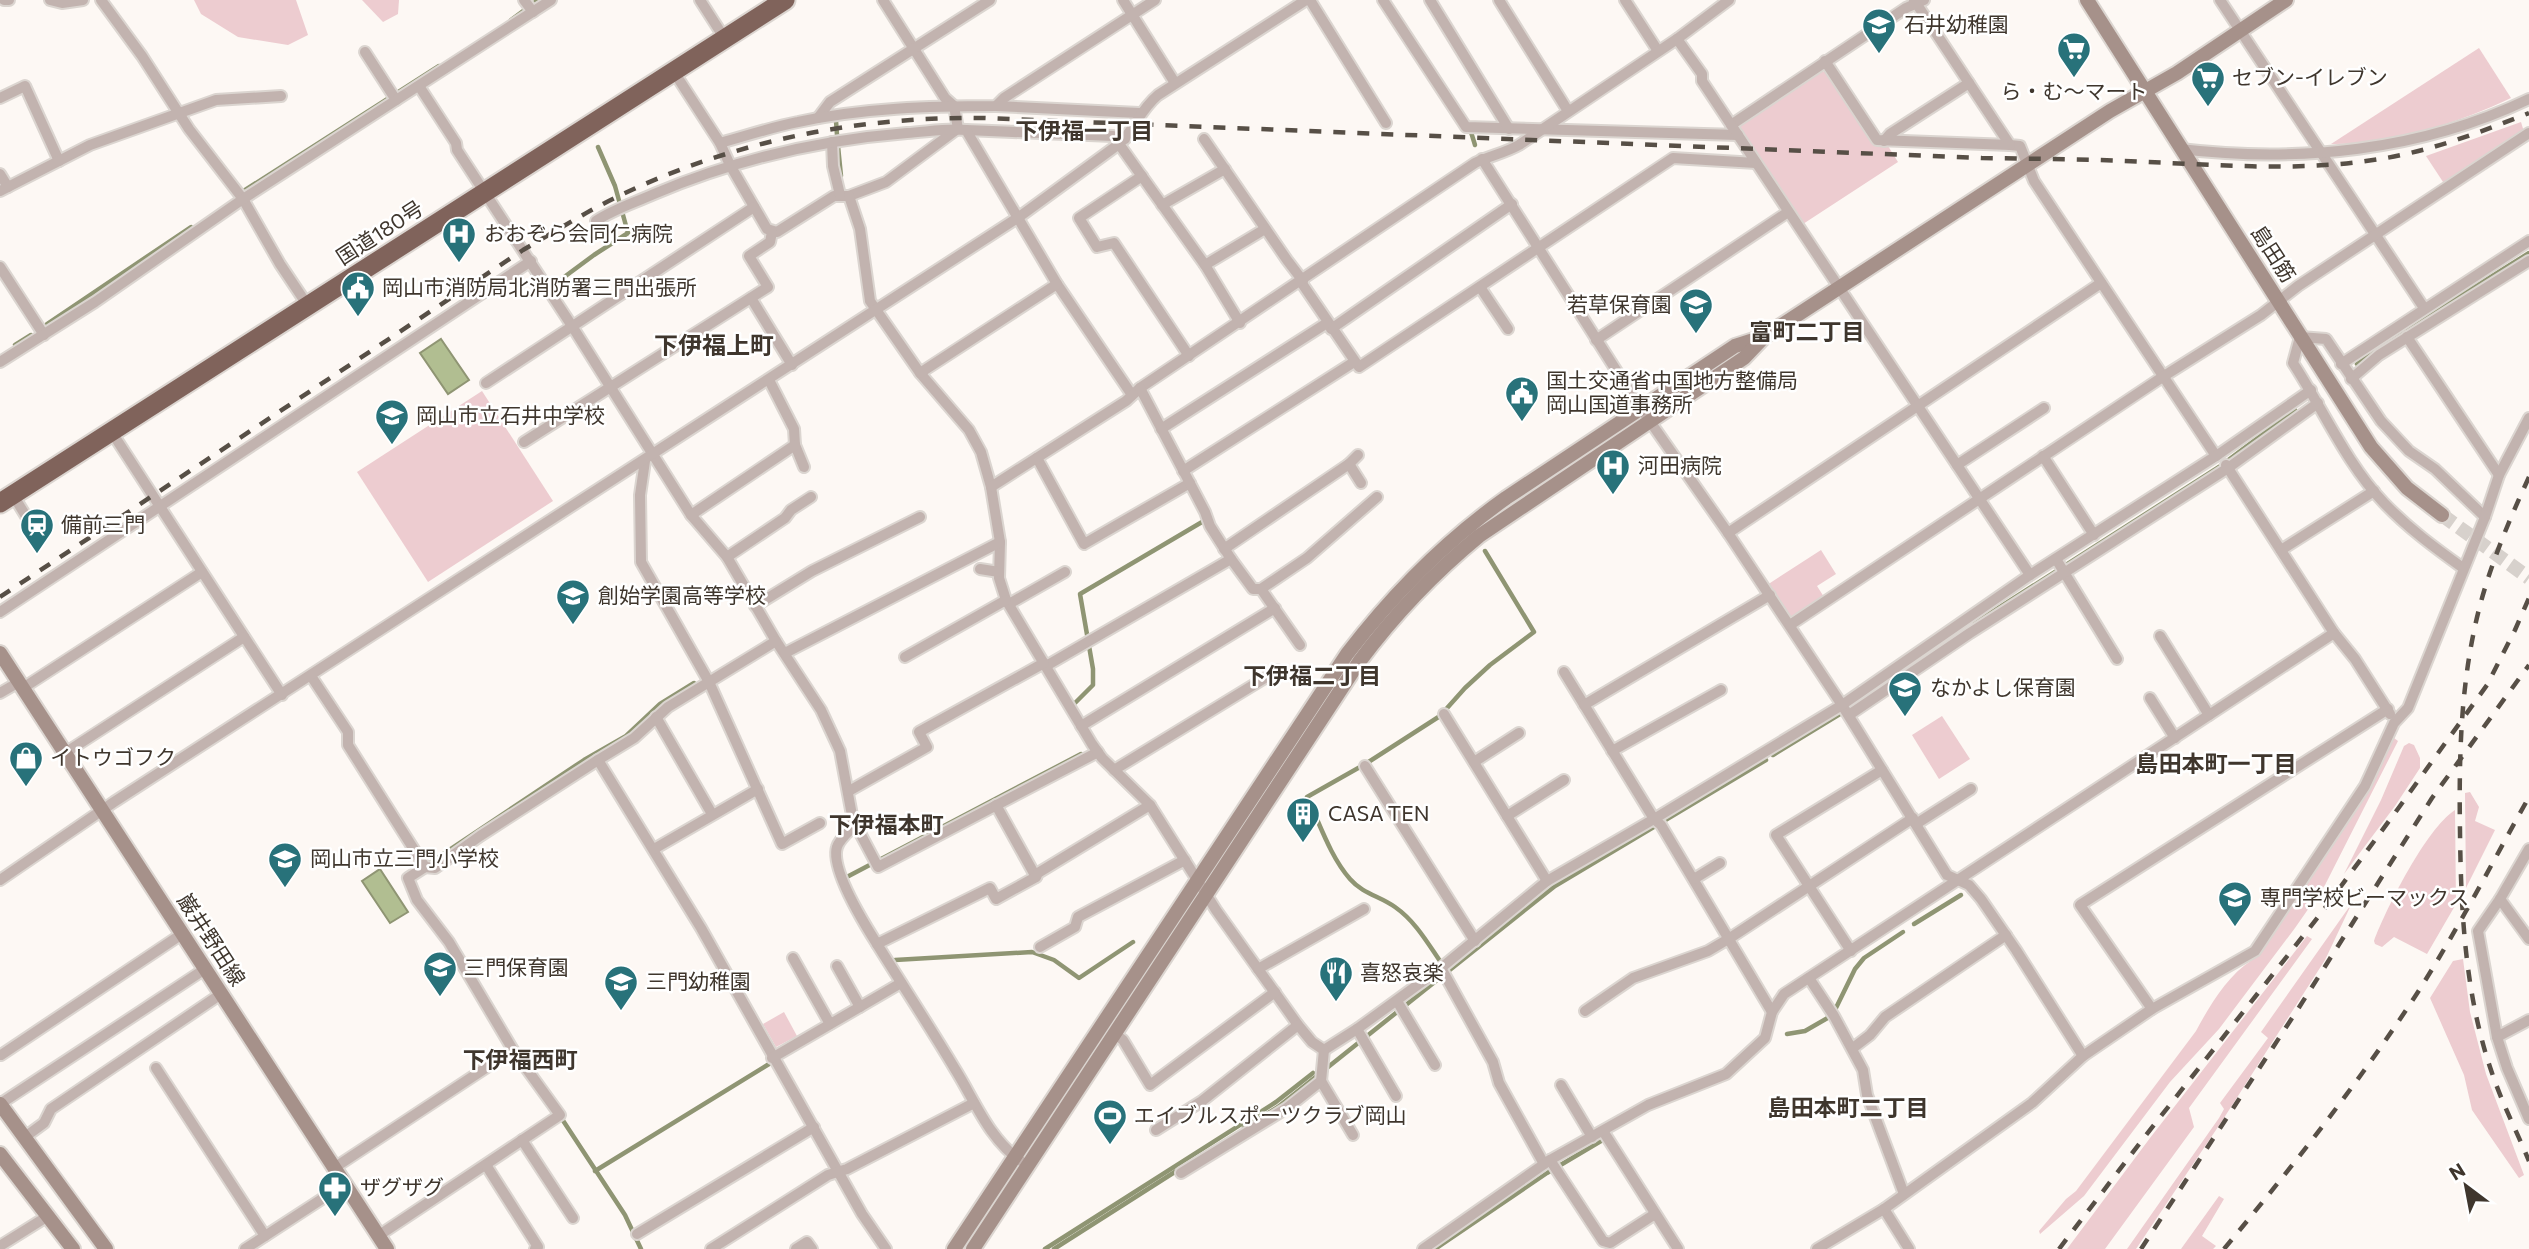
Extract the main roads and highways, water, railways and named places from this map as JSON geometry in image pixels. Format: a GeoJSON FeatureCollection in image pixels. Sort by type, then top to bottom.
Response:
{"type":"FeatureCollection","features":[{"type":"Feature","properties":{"kind":"highway","name":"国道180号"},"geometry":{"type":"LineString","coordinates":[[6,499],[785,0]]}},
{"type":"Feature","properties":{"kind":"waterway"},"geometry":{"type":"LineString","coordinates":[[511,20],[538,0]]}},
{"type":"Feature","properties":{"kind":"waterway"},"geometry":{"type":"LineString","coordinates":[[242,192],[439,66]]}},
{"type":"Feature","properties":{"kind":"waterway"},"geometry":{"type":"LineString","coordinates":[[836,121],[837,135]]}},
{"type":"Feature","properties":{"kind":"waterway"},"geometry":{"type":"LineString","coordinates":[[1471,132],[1475,145]]}},
{"type":"Feature","properties":{"kind":"waterway"},"geometry":{"type":"LineString","coordinates":[[838,146],[841,176]]}},
{"type":"Feature","properties":{"kind":"waterway"},"geometry":{"type":"LineString","coordinates":[[552,286],[628,233],[615,186],[598,147]]}},
{"type":"Feature","properties":{"kind":"waterway"},"geometry":{"type":"LineString","coordinates":[[47,324],[191,227]]}},
{"type":"Feature","properties":{"kind":"waterway"},"geometry":{"type":"LineString","coordinates":[[2357,364],[2393,338],[2529,253]]}},
{"type":"Feature","properties":{"kind":"waterway"},"geometry":{"type":"LineString","coordinates":[[15,345],[31,335]]}},
{"type":"Feature","properties":{"kind":"waterway"},"geometry":{"type":"LineString","coordinates":[[1975,623],[2219,467],[2295,410]]}},
{"type":"Feature","properties":{"kind":"waterway"},"geometry":{"type":"LineString","coordinates":[[1075,703],[1093,685],[1093,669],[1080,594],[1202,522]]}},
{"type":"Feature","properties":{"kind":"waterway"},"geometry":{"type":"LineString","coordinates":[[1440,961],[1409,919],[1350,879],[1331,850],[1307,797],[1367,763],[1440,716],[1490,665],[1534,632],[1485,551]]}},
{"type":"Feature","properties":{"kind":"waterway"},"geometry":{"type":"LineString","coordinates":[[431,862],[584,760],[626,736],[660,704],[694,683]]}},
{"type":"Feature","properties":{"kind":"waterway"},"geometry":{"type":"LineString","coordinates":[[1773,755],[1840,714]]}},
{"type":"Feature","properties":{"kind":"waterway"},"geometry":{"type":"LineString","coordinates":[[843,879],[1081,754]]}},
{"type":"Feature","properties":{"kind":"waterway"},"geometry":{"type":"LineString","coordinates":[[1244,1128],[1278,1107],[1555,886],[1766,760]]}},
{"type":"Feature","properties":{"kind":"waterway"},"geometry":{"type":"LineString","coordinates":[[1914,924],[1961,895]]}},
{"type":"Feature","properties":{"kind":"waterway"},"geometry":{"type":"LineString","coordinates":[[1834,1012],[1855,969],[1864,958],[1903,932]]}},
{"type":"Feature","properties":{"kind":"waterway"},"geometry":{"type":"LineString","coordinates":[[895,960],[1032,952],[1054,960],[1079,978],[1133,942]]}},
{"type":"Feature","properties":{"kind":"waterway"},"geometry":{"type":"LineString","coordinates":[[1787,1034],[1805,1031],[1831,1016]]}},
{"type":"Feature","properties":{"kind":"waterway"},"geometry":{"type":"LineString","coordinates":[[595,1171],[769,1064]]}},
{"type":"Feature","properties":{"kind":"waterway"},"geometry":{"type":"LineString","coordinates":[[1045,1249],[1276,1102],[1313,1073]]}},
{"type":"Feature","properties":{"kind":"waterway"},"geometry":{"type":"LineString","coordinates":[[562,1119],[625,1215],[641,1249]]}},
{"type":"Feature","properties":{"kind":"waterway"},"geometry":{"type":"LineString","coordinates":[[1435,1249],[1547,1173],[1601,1141]]}},
{"type":"Feature","properties":{"kind":"waterway"},"geometry":{"type":"LineString","coordinates":[[1054,1249],[1181,1168]]}},
{"type":"Feature","properties":{"kind":"tunnel"},"geometry":{"type":"LineString","coordinates":[[2442,515],[2529,578]]}},
{"type":"Feature","properties":{"kind":"railway"},"geometry":{"type":"LineString","coordinates":[[0,597],[523,250],[572,221],[608,201],[708,160],[752,146],[844,127],[984,118],[1982,158],[2284,167],[2339,164],[2408,154],[2469,136],[2529,113]]}},
{"type":"Feature","properties":{"kind":"railway"},"geometry":{"type":"LineString","coordinates":[[2529,477],[2497,552],[2474,631],[2463,706],[2460,756],[2463,923],[2470,984],[2483,1044],[2496,1084],[2529,1161]]}},
{"type":"Feature","properties":{"kind":"railway"},"geometry":{"type":"LineString","coordinates":[[2059,1249],[2322,912],[2400,806],[2487,685],[2529,598]]}},
{"type":"Feature","properties":{"kind":"railway"},"geometry":{"type":"LineString","coordinates":[[2141,1249],[2432,798],[2529,665]]}},
{"type":"Feature","properties":{"kind":"railway"},"geometry":{"type":"LineString","coordinates":[[2224,1249],[2324,1125],[2394,1028],[2446,946],[2529,797]]}},
{"type":"Feature","properties":{"kind":"place","name":"石井幼稚園"},"geometry":{"type":"Point","coordinates":[1879,55]}},
{"type":"Feature","properties":{"kind":"place","name":"ら・む〜マート"},"geometry":{"type":"Point","coordinates":[2074,79]}},
{"type":"Feature","properties":{"kind":"place","name":"セブン-イレブン"},"geometry":{"type":"Point","coordinates":[2208,108]}},
{"type":"Feature","properties":{"kind":"place","name":"おおぞら会同仁病院"},"geometry":{"type":"Point","coordinates":[459,264]}},
{"type":"Feature","properties":{"kind":"place","name":"岡山市消防局北消防署三門出張所"},"geometry":{"type":"Point","coordinates":[358,318]}},
{"type":"Feature","properties":{"kind":"place","name":"若草保育園"},"geometry":{"type":"Point","coordinates":[1696,335]}},
{"type":"Feature","properties":{"kind":"place","name":"国土交通省中国地方整備局 岡山国道事務所"},"geometry":{"type":"Point","coordinates":[1522,423]}},
{"type":"Feature","properties":{"kind":"place","name":"岡山市立石井中学校"},"geometry":{"type":"Point","coordinates":[392,446]}},
{"type":"Feature","properties":{"kind":"place","name":"河田病院"},"geometry":{"type":"Point","coordinates":[1613,496]}},
{"type":"Feature","properties":{"kind":"place","name":"備前三門"},"geometry":{"type":"Point","coordinates":[37,555]}},
{"type":"Feature","properties":{"kind":"place","name":"創始学園高等学校"},"geometry":{"type":"Point","coordinates":[573,626]}},
{"type":"Feature","properties":{"kind":"place","name":"なかよし保育園"},"geometry":{"type":"Point","coordinates":[1905,718]}},
{"type":"Feature","properties":{"kind":"place","name":"イトウゴフク"},"geometry":{"type":"Point","coordinates":[26,788]}},
{"type":"Feature","properties":{"kind":"place","name":"CASA TEN"},"geometry":{"type":"Point","coordinates":[1303,844]}},
{"type":"Feature","properties":{"kind":"place","name":"岡山市立三門小学校"},"geometry":{"type":"Point","coordinates":[285,889]}},
{"type":"Feature","properties":{"kind":"place","name":"専門学校ビーマックス"},"geometry":{"type":"Point","coordinates":[2235,928]}},
{"type":"Feature","properties":{"kind":"place","name":"三門保育園"},"geometry":{"type":"Point","coordinates":[440,998]}},
{"type":"Feature","properties":{"kind":"place","name":"喜怒哀楽"},"geometry":{"type":"Point","coordinates":[1336,1003]}},
{"type":"Feature","properties":{"kind":"place","name":"三門幼稚園"},"geometry":{"type":"Point","coordinates":[621,1012]}},
{"type":"Feature","properties":{"kind":"place","name":"エイブルスポーツクラブ岡山"},"geometry":{"type":"Point","coordinates":[1110,1146]}},
{"type":"Feature","properties":{"kind":"place","name":"ザグザグ"},"geometry":{"type":"Point","coordinates":[335,1218]}},
{"type":"Feature","properties":{"kind":"district","name":"下伊福一丁目"},"geometry":{"type":"Point","coordinates":[1084,131]}},
{"type":"Feature","properties":{"kind":"district","name":"富町二丁目"},"geometry":{"type":"Point","coordinates":[1807,332]}},
{"type":"Feature","properties":{"kind":"district","name":"下伊福上町"},"geometry":{"type":"Point","coordinates":[714,346]}},
{"type":"Feature","properties":{"kind":"district","name":"下伊福二丁目"},"geometry":{"type":"Point","coordinates":[1312,676]}},
{"type":"Feature","properties":{"kind":"district","name":"島田本町一丁目"},"geometry":{"type":"Point","coordinates":[2216,764]}},
{"type":"Feature","properties":{"kind":"district","name":"下伊福本町"},"geometry":{"type":"Point","coordinates":[886,825]}},
{"type":"Feature","properties":{"kind":"district","name":"下伊福西町"},"geometry":{"type":"Point","coordinates":[520,1060]}},
{"type":"Feature","properties":{"kind":"district","name":"島田本町二丁目"},"geometry":{"type":"Point","coordinates":[1848,1108]}}]}
